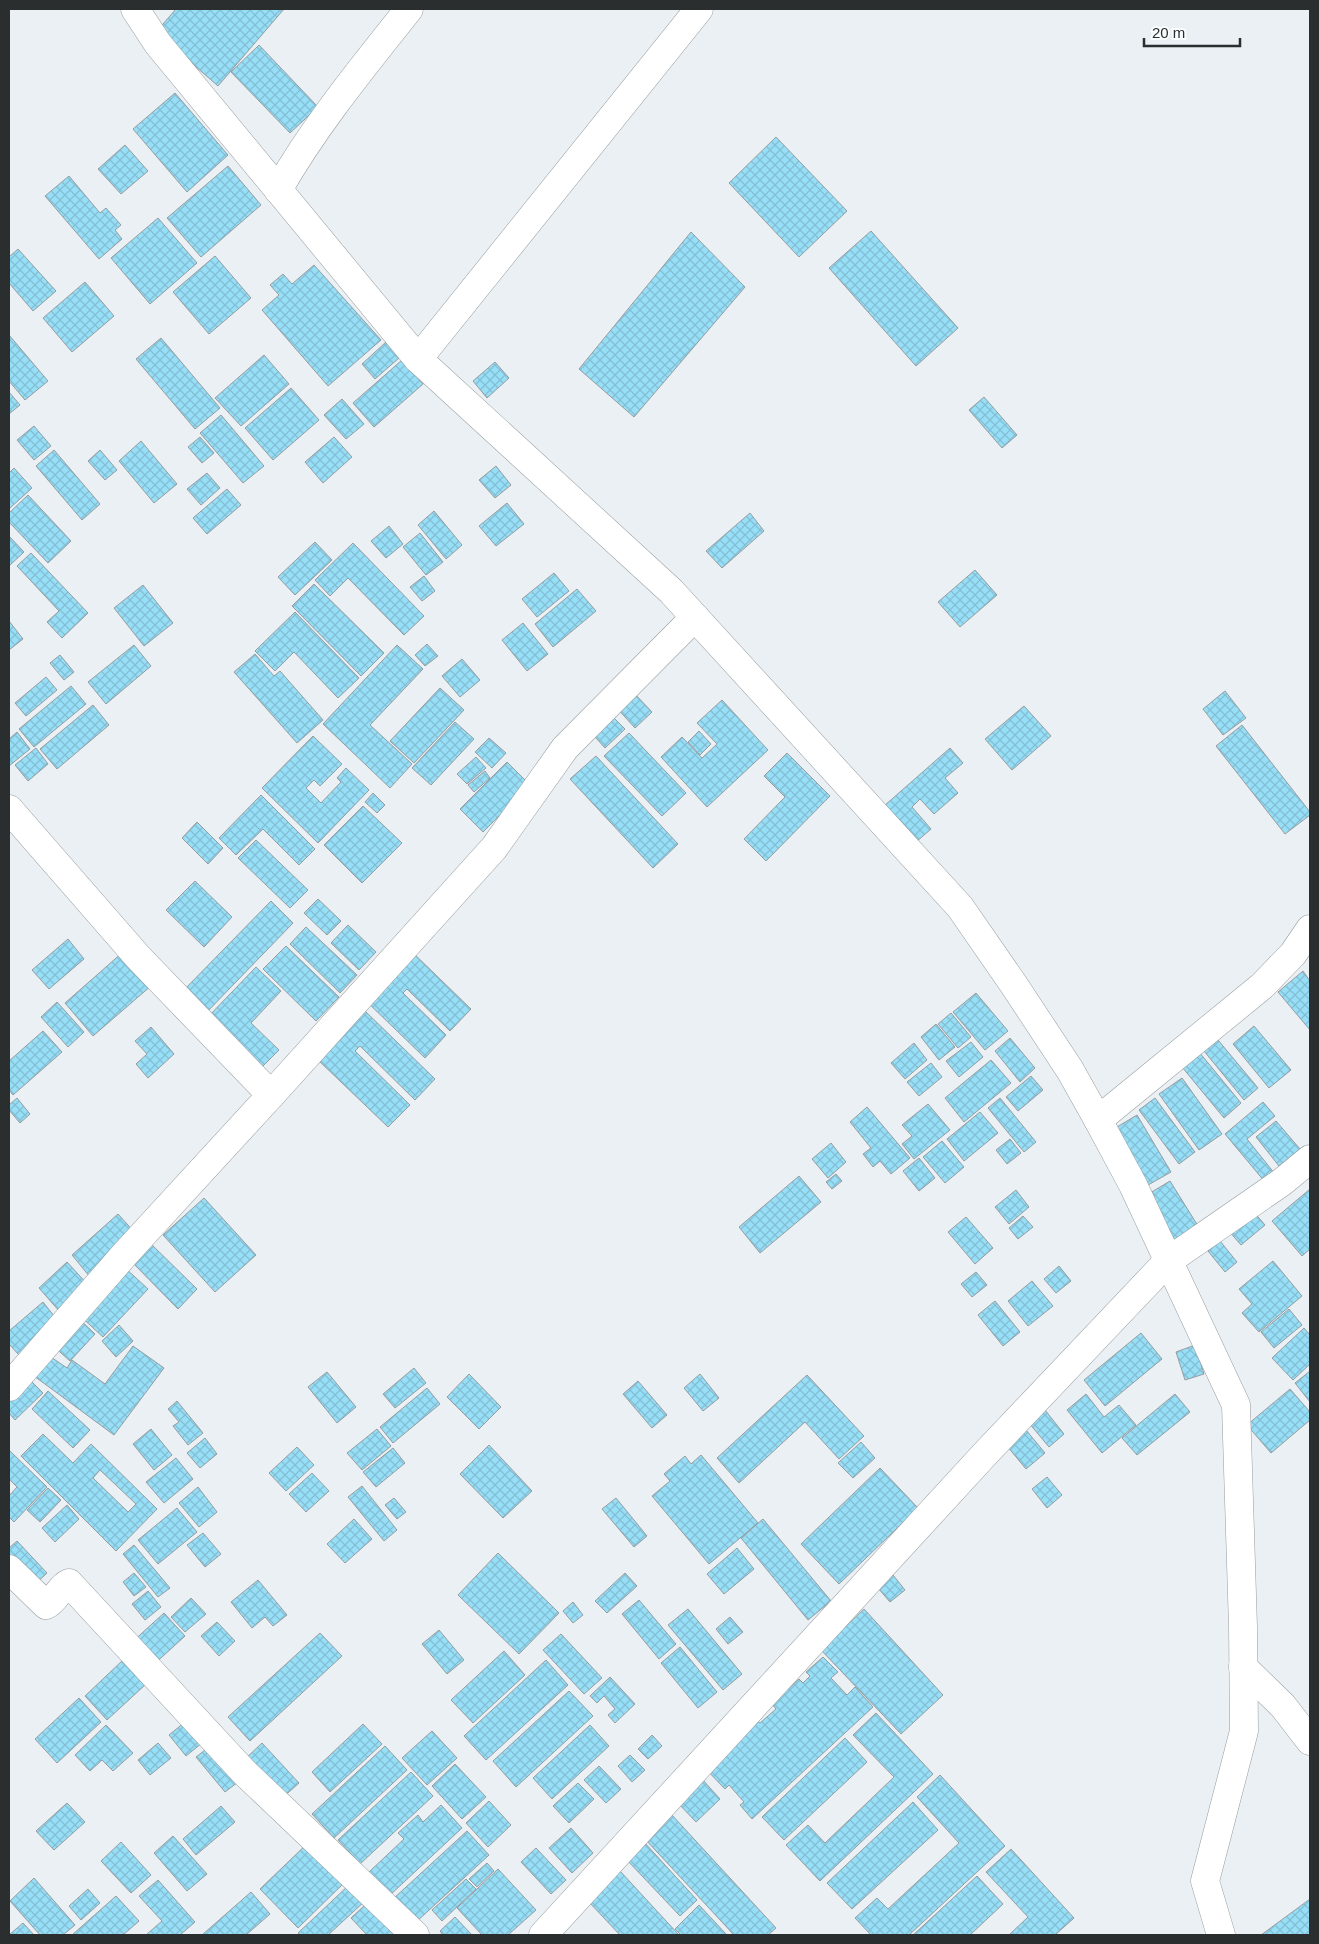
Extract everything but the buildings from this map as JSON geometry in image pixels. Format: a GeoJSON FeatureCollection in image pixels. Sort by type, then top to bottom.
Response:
{"type":"FeatureCollection","features":[{"type":"Feature","properties":{"kind":"street"},"geometry":{"type":"LineString","coordinates":[[135,9],[158,44],[418,359],[671,591],[960,907],[1070,1070],[1133,1185],[1236,1405],[1243,1627],[1244,1731],[1205,1881],[1220,1935]]}},
{"type":"Feature","properties":{"kind":"street"},"geometry":{"type":"LineString","coordinates":[[278,190],[299,154],[409,9]]}},
{"type":"Feature","properties":{"kind":"street"},"geometry":{"type":"LineString","coordinates":[[418,359],[699,9]]}},
{"type":"Feature","properties":{"kind":"street"},"geometry":{"type":"LineString","coordinates":[[9,1387],[125,1254],[494,848],[565,748],[695,617]]}},
{"type":"Feature","properties":{"kind":"street"},"geometry":{"type":"LineString","coordinates":[[9,809],[138,957],[271,1095]]}},
{"type":"Feature","properties":{"kind":"street"},"geometry":{"type":"LineString","coordinates":[[1098,1120],[1262,986],[1293,954],[1310,929]]}},
{"type":"Feature","properties":{"kind":"street"},"geometry":{"type":"LineString","coordinates":[[543,1935],[984,1455],[1168,1261],[1282,1182],[1310,1159]]}},
{"type":"Feature","properties":{"kind":"street"},"geometry":{"type":"LineString","coordinates":[[9,1569],[46,1605],[50,1603],[65,1584],[69,1583],[244,1772],[415,1935]]}},
{"type":"Feature","properties":{"kind":"street"},"geometry":{"type":"LineString","coordinates":[[1243,1667],[1283,1706],[1310,1741]]}}]}
